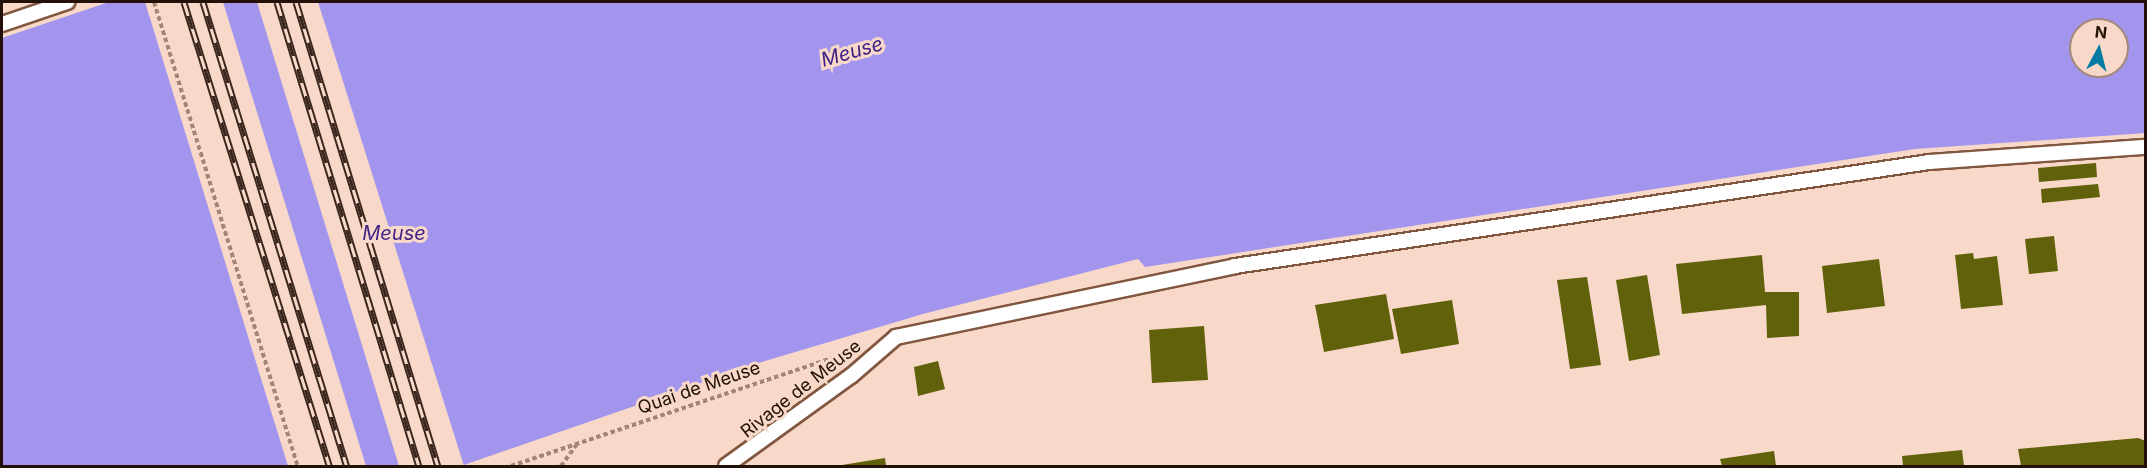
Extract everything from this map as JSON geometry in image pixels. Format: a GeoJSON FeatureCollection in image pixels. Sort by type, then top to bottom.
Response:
{"type":"FeatureCollection","features":[{"type":"Feature","properties":{"kind":"lane"},"geometry":{"type":"LineString","coordinates":[[2,24],[67,2]]}},
{"type":"Feature","properties":{"kind":"lane","name":"Rivage de Meuse"},"geometry":{"type":"LineString","coordinates":[[726,466],[851,376],[896,337],[1247,264],[1929,162],[2145,147]]}},
{"type":"Feature","properties":{"kind":"path"},"geometry":{"type":"LineString","coordinates":[[154,2],[298,466]]}},
{"type":"Feature","properties":{"kind":"path","name":"Quai de Meuse"},"geometry":{"type":"LineString","coordinates":[[511,466],[841,355]]}},
{"type":"Feature","properties":{"kind":"path"},"geometry":{"type":"LineString","coordinates":[[561,466],[577,444]]}},
{"type":"Feature","properties":{"kind":"water","name":"Meuse"},"geometry":{"type":"Polygon","coordinates":[[[109,2],[2145,2],[2146,133],[1915,149],[1145,267],[1138,259],[923,314],[765,361],[461,466],[2,466],[2,38],[109,2]]]}},
{"type":"Feature","properties":{"kind":"pier"},"geometry":{"type":"Polygon","coordinates":[[[145,2],[223,2],[366,466],[288,466],[145,2]]]}},
{"type":"Feature","properties":{"kind":"pier"},"geometry":{"type":"Polygon","coordinates":[[[257,2],[318,2],[464,466],[399,466],[257,2]]]}},
{"type":"Feature","properties":{"kind":"building"},"geometry":{"type":"Polygon","coordinates":[[[2096,163],[2097,177],[2039,182],[2038,168],[2096,163]]]}},
{"type":"Feature","properties":{"kind":"building"},"geometry":{"type":"Polygon","coordinates":[[[2098,184],[2100,197],[2042,203],[2041,189],[2098,184]]]}},
{"type":"Feature","properties":{"kind":"building"},"geometry":{"type":"Polygon","coordinates":[[[2054,236],[2058,271],[2029,274],[2025,239],[2054,236]]]}},
{"type":"Feature","properties":{"kind":"building"},"geometry":{"type":"Polygon","coordinates":[[[1973,253],[1974,259],[1997,256],[2003,305],[1961,309],[1955,255],[1973,253]]]}},
{"type":"Feature","properties":{"kind":"building"},"geometry":{"type":"Polygon","coordinates":[[[1762,255],[1765,292],[1799,292],[1799,336],[1767,338],[1766,305],[1682,314],[1676,264],[1762,255]]]}},
{"type":"Feature","properties":{"kind":"building"},"geometry":{"type":"Polygon","coordinates":[[[1879,259],[1885,306],[1827,313],[1822,266],[1879,259]]]}},
{"type":"Feature","properties":{"kind":"building"},"geometry":{"type":"Polygon","coordinates":[[[1647,275],[1660,355],[1629,361],[1616,280],[1647,275]]]}},
{"type":"Feature","properties":{"kind":"building"},"geometry":{"type":"Polygon","coordinates":[[[1587,277],[1601,365],[1570,369],[1557,280],[1587,277]]]}},
{"type":"Feature","properties":{"kind":"building"},"geometry":{"type":"Polygon","coordinates":[[[1386,294],[1394,339],[1324,352],[1315,305],[1386,294]]]}},
{"type":"Feature","properties":{"kind":"building"},"geometry":{"type":"Polygon","coordinates":[[[1452,300],[1459,344],[1401,354],[1392,309],[1452,300]]]}},
{"type":"Feature","properties":{"kind":"building"},"geometry":{"type":"Polygon","coordinates":[[[1204,326],[1208,380],[1152,383],[1149,330],[1204,326]]]}},
{"type":"Feature","properties":{"kind":"building"},"geometry":{"type":"Polygon","coordinates":[[[938,361],[945,389],[918,396],[914,367],[938,361]]]}},
{"type":"Feature","properties":{"kind":"building"},"geometry":{"type":"Polygon","coordinates":[[[2138,438],[2146,441],[2146,466],[2021,466],[2018,449],[2138,438]]]}},
{"type":"Feature","properties":{"kind":"building"},"geometry":{"type":"Polygon","coordinates":[[[1962,450],[1964,466],[1903,466],[1902,456],[1962,450]]]}},
{"type":"Feature","properties":{"kind":"building"},"geometry":{"type":"Polygon","coordinates":[[[1774,451],[1776,466],[1722,466],[1720,459],[1774,451]]]}},
{"type":"Feature","properties":{"kind":"building"},"geometry":{"type":"Polygon","coordinates":[[[885,458],[886,466],[842,466],[842,465],[885,458]]]}},
{"type":"Feature","properties":{"kind":"railway"},"geometry":{"type":"LineString","coordinates":[[184,2],[329,466]]}},
{"type":"Feature","properties":{"kind":"railway"},"geometry":{"type":"LineString","coordinates":[[203,2],[347,466]]}},
{"type":"Feature","properties":{"kind":"railway"},"geometry":{"type":"LineString","coordinates":[[277,2],[419,466]]}},
{"type":"Feature","properties":{"kind":"railway"},"geometry":{"type":"LineString","coordinates":[[296,2],[438,466]]}}]}
